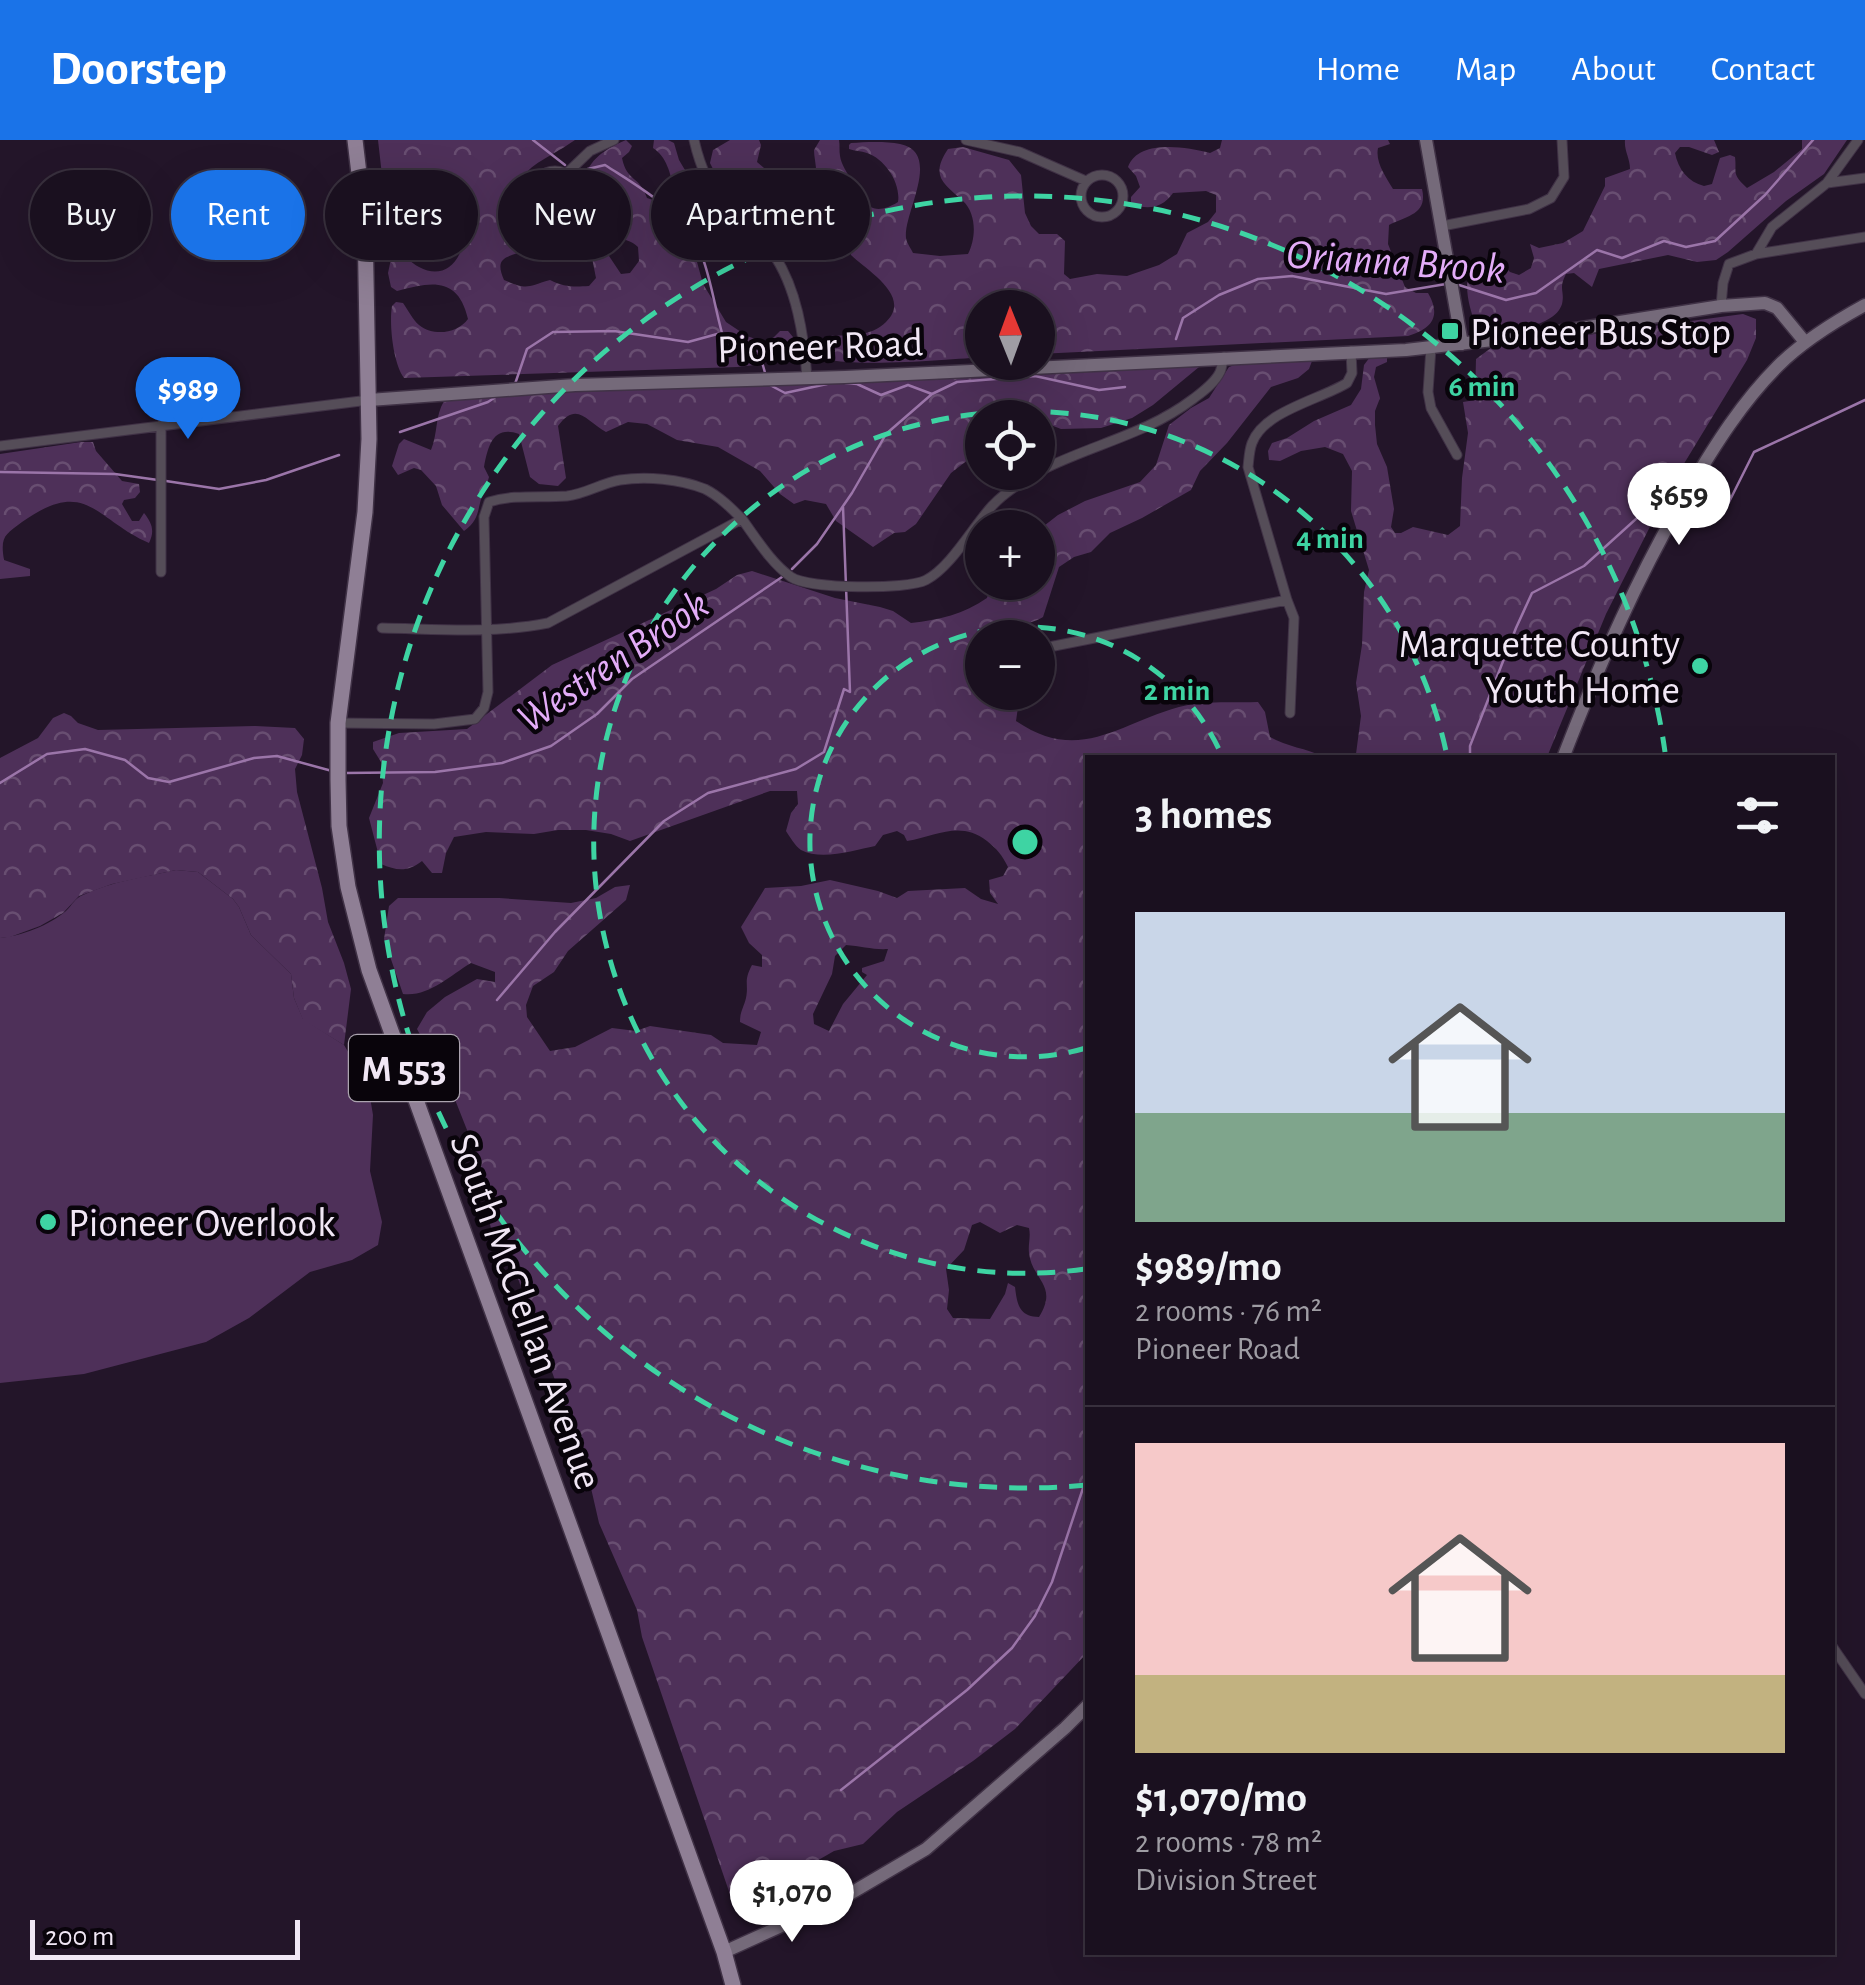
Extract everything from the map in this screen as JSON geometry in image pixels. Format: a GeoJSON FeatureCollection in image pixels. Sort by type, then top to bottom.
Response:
{"type":"FeatureCollection","features":[{"type":"Feature","properties":{"kind":"main road","name":"South McClellan Avenue"},"geometry":{"type":"LineString","coordinates":[[355,140],[365,224],[369,400],[365,512],[338,722],[339,826],[348,886],[368,970],[724,1952]]}},
{"type":"Feature","properties":{"kind":"main road","name":"M 553"},"geometry":{"type":"LineString","coordinates":[[724,1952],[732,1985]]}},
{"type":"Feature","properties":{"kind":"street"},"geometry":{"type":"LineString","coordinates":[[694,140],[699,164],[713,189],[760,237],[782,270],[800,323],[807,378]]}},
{"type":"Feature","properties":{"kind":"street"},"geometry":{"type":"LineString","coordinates":[[966,140],[1020,152],[1086,181]]}},
{"type":"Feature","properties":{"kind":"street"},"geometry":{"type":"LineString","coordinates":[[1426,140],[1462,344]]}},
{"type":"Feature","properties":{"kind":"street"},"geometry":{"type":"LineString","coordinates":[[1442,226],[1530,209],[1551,198],[1564,176],[1562,140]]}},
{"type":"Feature","properties":{"kind":"street"},"geometry":{"type":"LineString","coordinates":[[1756,254],[1772,227],[1828,183],[1858,140]]}},
{"type":"Feature","properties":{"kind":"street"},"geometry":{"type":"LineString","coordinates":[[570,170],[590,151],[612,141]]}},
{"type":"Feature","properties":{"kind":"street"},"geometry":{"type":"LineString","coordinates":[[552,171],[566,174],[575,185],[575,200],[559,214],[544,212],[535,202],[536,182],[552,171]]}},
{"type":"Feature","properties":{"kind":"street"},"geometry":{"type":"LineString","coordinates":[[1099,174],[1114,178],[1122,189],[1122,204],[1107,217],[1087,212],[1080,200],[1086,181],[1099,174]]}},
{"type":"Feature","properties":{"kind":"street"},"geometry":{"type":"LineString","coordinates":[[1828,183],[1865,178]]}},
{"type":"Feature","properties":{"kind":"street"},"geometry":{"type":"LineString","coordinates":[[1722,306],[1729,264],[1756,254],[1865,237]]}},
{"type":"Feature","properties":{"kind":"street","name":"Pioneer Road"},"geometry":{"type":"LineString","coordinates":[[0,446],[369,400],[575,385],[807,378],[1432,348],[1765,303],[1777,308],[1806,342]]}},
{"type":"Feature","properties":{"kind":"street"},"geometry":{"type":"LineString","coordinates":[[1564,755],[1617,626],[1672,518],[1738,412],[1780,364],[1806,342],[1865,306]]}},
{"type":"Feature","properties":{"kind":"street"},"geometry":{"type":"LineString","coordinates":[[1432,348],[1428,392],[1431,408],[1457,455]]}},
{"type":"Feature","properties":{"kind":"street"},"geometry":{"type":"LineString","coordinates":[[1290,712],[1294,618],[1248,468],[1250,450],[1268,422],[1347,383],[1352,373],[1351,351]]}},
{"type":"Feature","properties":{"kind":"street"},"geometry":{"type":"LineString","coordinates":[[338,722],[434,724],[475,720],[484,708],[488,692],[484,517],[489,502],[506,496],[571,496],[617,480],[677,482],[706,490],[727,504],[788,576],[801,583],[909,586],[926,580],[950,558],[994,504],[1018,486],[1048,468],[1172,415],[1219,375],[1224,358]]}},
{"type":"Feature","properties":{"kind":"street"},"geometry":{"type":"LineString","coordinates":[[161,425],[161,572]]}},
{"type":"Feature","properties":{"kind":"street"},"geometry":{"type":"LineString","coordinates":[[382,628],[486,630],[548,623],[742,519]]}},
{"type":"Feature","properties":{"kind":"street"},"geometry":{"type":"LineString","coordinates":[[1055,646],[1286,600]]}},
{"type":"Feature","properties":{"kind":"street"},"geometry":{"type":"LineString","coordinates":[[1835,1650],[1865,1694]]}},
{"type":"Feature","properties":{"kind":"street"},"geometry":{"type":"LineString","coordinates":[[724,1952],[842,1899],[926,1848],[1085,1707]]}},
{"type":"Feature","properties":{"kind":"green space"},"geometry":{"type":"Polygon","coordinates":[[[378,140],[575,140],[530,170],[498,170],[498,260],[503,260],[500,267],[504,280],[523,286],[550,280],[589,286],[596,278],[592,260],[612,260],[621,274],[630,273],[639,261],[638,247],[631,242],[631,176],[651,199],[651,260],[697,260],[703,284],[726,322],[764,342],[780,331],[788,331],[793,337],[780,358],[737,367],[404,378],[392,333],[392,306],[396,302],[403,303],[417,323],[432,331],[452,330],[468,319],[457,295],[442,285],[397,291],[391,287],[391,260],[409,260],[432,271],[448,268],[456,260],[478,260],[478,170],[381,170],[378,140]]]}},
{"type":"Feature","properties":{"kind":"green space"},"geometry":{"type":"Polygon","coordinates":[[[626,140],[632,146],[622,158],[627,170],[588,170],[594,160],[626,140]]]}},
{"type":"Feature","properties":{"kind":"green space"},"geometry":{"type":"Polygon","coordinates":[[[654,140],[674,143],[685,170],[669,170],[653,148],[654,140]]]}},
{"type":"Feature","properties":{"kind":"green space"},"geometry":{"type":"Polygon","coordinates":[[[730,140],[759,140],[757,162],[764,170],[714,170],[710,163],[713,150],[730,140]]]}},
{"type":"Feature","properties":{"kind":"green space"},"geometry":{"type":"Polygon","coordinates":[[[820,140],[839,140],[846,170],[816,170],[814,150],[820,140]]]}},
{"type":"Feature","properties":{"kind":"green space"},"geometry":{"type":"Polygon","coordinates":[[[1222,140],[1388,140],[1390,144],[1378,148],[1377,153],[1393,189],[1422,189],[1423,197],[1415,213],[1389,225],[1388,244],[1405,287],[1416,293],[1428,293],[1434,315],[1428,326],[1408,336],[1055,353],[1055,290],[965,290],[965,358],[845,362],[819,355],[819,340],[870,332],[886,322],[894,303],[884,284],[857,260],[870,260],[870,207],[889,207],[898,202],[898,195],[886,166],[867,153],[849,149],[851,143],[888,142],[912,150],[919,159],[920,171],[907,240],[913,253],[940,256],[968,254],[974,234],[968,206],[941,178],[940,166],[948,149],[963,147],[1009,160],[1021,175],[1025,213],[1031,226],[1039,234],[1057,234],[1065,241],[1064,274],[1070,279],[1097,274],[1127,276],[1159,265],[1177,254],[1187,233],[1208,222],[1216,212],[1216,195],[1206,191],[1173,193],[1155,206],[1131,205],[1131,197],[1140,187],[1128,167],[1141,152],[1174,147],[1210,153],[1220,148],[1222,140]]]}},
{"type":"Feature","properties":{"kind":"green space"},"geometry":{"type":"Polygon","coordinates":[[[1625,140],[1714,140],[1719,152],[1712,155],[1680,147],[1675,153],[1681,169],[1698,184],[1712,184],[1720,158],[1730,155],[1735,157],[1737,176],[1747,188],[1802,149],[1802,140],[1847,140],[1824,174],[1716,260],[1697,262],[1668,255],[1599,269],[1592,287],[1574,273],[1566,274],[1562,304],[1548,319],[1510,329],[1475,323],[1467,292],[1469,274],[1490,261],[1500,261],[1519,275],[1531,268],[1534,258],[1530,244],[1539,248],[1563,243],[1583,231],[1605,186],[1605,178],[1630,169],[1625,140]]]}},
{"type":"Feature","properties":{"kind":"green space"},"geometry":{"type":"Polygon","coordinates":[[[1743,314],[1756,319],[1756,338],[1747,360],[1671,485],[1606,614],[1548,755],[1354,755],[1361,716],[1356,683],[1369,570],[1351,511],[1352,471],[1343,454],[1325,447],[1301,451],[1280,461],[1269,460],[1268,451],[1272,443],[1351,405],[1361,389],[1364,365],[1370,357],[1387,357],[1387,362],[1376,367],[1374,377],[1380,398],[1375,425],[1394,509],[1391,527],[1395,533],[1413,527],[1448,535],[1460,526],[1468,433],[1463,402],[1475,400],[1476,359],[1491,348],[1743,314]]]}},
{"type":"Feature","properties":{"kind":"green space"},"geometry":{"type":"Polygon","coordinates":[[[1308,358],[1312,361],[1298,378],[1271,387],[1200,471],[1191,490],[1110,533],[1091,552],[1059,567],[1055,580],[1055,517],[1085,501],[1140,482],[1156,465],[1169,425],[1209,398],[1229,367],[1240,363],[1308,358]]]}},
{"type":"Feature","properties":{"kind":"green space"},"geometry":{"type":"Polygon","coordinates":[[[1199,367],[1153,405],[1132,418],[1101,428],[1055,427],[1055,400],[965,400],[965,462],[951,473],[916,524],[873,547],[836,521],[826,504],[805,500],[794,504],[760,471],[718,447],[677,440],[647,424],[628,422],[606,432],[577,414],[565,418],[558,426],[566,478],[558,486],[539,484],[530,477],[519,434],[503,432],[493,439],[484,467],[489,477],[473,523],[464,531],[442,505],[436,486],[421,470],[414,468],[398,475],[392,466],[404,439],[431,450],[444,401],[483,394],[965,376],[965,380],[1055,380],[1055,372],[1199,367]]]}},
{"type":"Feature","properties":{"kind":"green space"},"geometry":{"type":"Polygon","coordinates":[[[93,442],[122,481],[139,484],[140,492],[135,498],[122,504],[132,521],[139,521],[144,513],[147,517],[152,531],[149,543],[89,506],[62,502],[8,533],[3,541],[4,560],[30,569],[30,576],[0,579],[0,454],[93,442]]]}},
{"type":"Feature","properties":{"kind":"green space"},"geometry":{"type":"Polygon","coordinates":[[[752,571],[835,598],[893,611],[911,623],[969,608],[983,600],[1048,600],[1043,617],[1036,620],[965,620],[965,710],[1018,710],[1016,721],[1039,733],[1079,740],[1188,705],[1258,702],[1265,712],[1270,737],[1319,755],[1085,755],[1085,1655],[1015,1729],[897,1812],[863,1844],[834,1851],[808,1866],[786,1888],[759,1902],[734,1906],[642,1637],[637,1610],[599,1523],[591,1488],[576,1464],[570,1422],[551,1369],[537,1342],[519,1281],[493,1237],[469,1135],[454,1097],[417,1029],[427,1012],[445,997],[477,979],[495,982],[495,972],[471,963],[430,989],[403,994],[384,939],[389,906],[398,898],[571,903],[630,885],[626,900],[568,951],[554,972],[533,986],[526,1005],[527,1017],[550,1051],[575,1047],[612,1028],[636,1031],[650,1026],[711,1035],[723,1043],[757,1045],[761,1032],[740,1022],[740,1018],[748,975],[752,965],[762,967],[762,955],[749,943],[741,927],[765,888],[830,880],[897,898],[908,891],[965,888],[998,904],[990,893],[989,880],[1003,876],[1008,867],[987,841],[958,830],[907,841],[897,831],[883,835],[875,846],[838,854],[809,853],[799,848],[786,831],[798,804],[797,791],[770,791],[630,841],[586,830],[486,832],[454,837],[442,873],[432,873],[422,861],[407,869],[392,868],[381,864],[369,818],[383,783],[381,762],[373,742],[399,733],[467,729],[552,665],[752,571]],[[846,945],[835,956],[832,974],[813,1014],[814,1024],[829,1031],[843,1004],[867,975],[862,968],[884,961],[888,949],[846,945]],[[980,1222],[972,1225],[964,1250],[946,1269],[947,1309],[953,1318],[990,1319],[1008,1283],[1015,1287],[1023,1312],[1039,1317],[1045,1290],[1031,1262],[1029,1228],[1017,1225],[1000,1233],[980,1222]]]}},
{"type":"Feature","properties":{"kind":"green space"},"geometry":{"type":"Polygon","coordinates":[[[64,713],[98,730],[295,728],[304,739],[295,769],[297,792],[328,922],[351,989],[344,1045],[303,1020],[294,998],[291,974],[251,935],[233,899],[198,872],[176,870],[112,884],[79,896],[63,913],[40,926],[0,938],[0,758],[38,738],[53,718],[64,713]]]}},
{"type":"Feature","properties":{"kind":"green space"},"geometry":{"type":"Polygon","coordinates":[[[176,870],[198,872],[233,899],[251,935],[291,974],[294,998],[303,1019],[344,1045],[368,1085],[373,1115],[370,1171],[382,1222],[378,1245],[352,1260],[310,1272],[249,1318],[206,1342],[84,1374],[0,1383],[0,938],[44,925],[94,890],[176,870]]]}},
{"type":"Feature","properties":{"kind":"waterway","name":"Orianna Brook"},"geometry":{"type":"LineString","coordinates":[[533,140],[565,165]]}},
{"type":"Feature","properties":{"kind":"waterway","name":"Orianna Brook"},"geometry":{"type":"LineString","coordinates":[[1459,285],[1506,300],[1536,293],[1597,250],[1622,258],[1664,241],[1686,247],[1715,241],[1765,195],[1813,140]]}},
{"type":"Feature","properties":{"kind":"waterway","name":"Orianna Brook"},"geometry":{"type":"LineString","coordinates":[[584,170],[605,165],[612,170]]}},
{"type":"Feature","properties":{"kind":"waterway","name":"Orianna Brook"},"geometry":{"type":"LineString","coordinates":[[631,182],[674,214],[685,227],[702,256],[722,333],[759,352],[766,376]]}},
{"type":"Feature","properties":{"kind":"waterway","name":"Orianna Brook"},"geometry":{"type":"LineString","coordinates":[[1176,339],[1183,318],[1219,295],[1258,279],[1292,276],[1386,294],[1446,284]]}},
{"type":"Feature","properties":{"kind":"waterway"},"geometry":{"type":"LineString","coordinates":[[515,384],[527,349],[553,332],[614,331],[688,342],[721,333]]}},
{"type":"Feature","properties":{"kind":"waterway","name":"Westren Brook"},"geometry":{"type":"LineString","coordinates":[[792,569],[817,544],[886,434],[932,394],[957,382],[1035,376],[1099,390],[1125,387]]}},
{"type":"Feature","properties":{"kind":"waterway","name":"Orianna Brook"},"geometry":{"type":"LineString","coordinates":[[845,383],[881,395],[908,385],[932,394]]}},
{"type":"Feature","properties":{"kind":"waterway","name":"Orianna Brook"},"geometry":{"type":"LineString","coordinates":[[768,384],[785,393],[827,384]]}},
{"type":"Feature","properties":{"kind":"waterway"},"geometry":{"type":"LineString","coordinates":[[400,432],[497,396]]}},
{"type":"Feature","properties":{"kind":"waterway"},"geometry":{"type":"LineString","coordinates":[[1690,496],[1727,506],[1754,452],[1865,400]]}},
{"type":"Feature","properties":{"kind":"waterway"},"geometry":{"type":"LineString","coordinates":[[166,481],[219,489],[266,480],[339,455]]}},
{"type":"Feature","properties":{"kind":"waterway"},"geometry":{"type":"LineString","coordinates":[[0,472],[115,474],[158,480]]}},
{"type":"Feature","properties":{"kind":"waterway"},"geometry":{"type":"LineString","coordinates":[[1470,755],[1470,746],[1532,593],[1584,566],[1668,490],[1683,494]]}},
{"type":"Feature","properties":{"kind":"waterway"},"geometry":{"type":"LineString","coordinates":[[497,1000],[555,932],[664,821],[708,793],[796,769],[824,752],[844,689],[850,692],[843,507]]}},
{"type":"Feature","properties":{"kind":"waterway","name":"Westren Brook"},"geometry":{"type":"LineString","coordinates":[[345,773],[435,772],[502,763],[551,746],[597,714],[632,679],[782,577]]}},
{"type":"Feature","properties":{"kind":"waterway","name":"Westren Brook"},"geometry":{"type":"LineString","coordinates":[[0,783],[47,754],[85,749],[125,760],[148,778],[169,782],[254,758],[277,756],[332,771]]}},
{"type":"Feature","properties":{"kind":"waterway"},"geometry":{"type":"LineString","coordinates":[[841,1790],[967,1690],[1012,1648],[1035,1616],[1052,1582],[1085,1482]]}},
{"type":"Feature","properties":{"kind":"place","name":"Pioneer Bus Stop"},"geometry":{"type":"Point","coordinates":[1450,331]}},
{"type":"Feature","properties":{"kind":"place","name":"Marquette County Youth Home"},"geometry":{"type":"Point","coordinates":[1700,666]}},
{"type":"Feature","properties":{"kind":"place","name":"Pioneer Overlook"},"geometry":{"type":"Point","coordinates":[48,1222]}}]}
